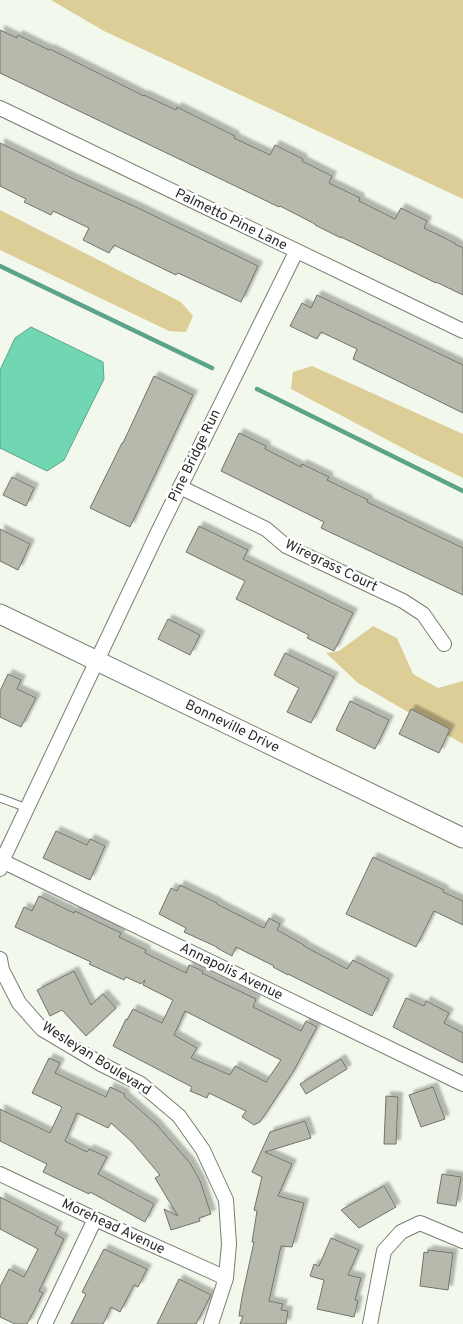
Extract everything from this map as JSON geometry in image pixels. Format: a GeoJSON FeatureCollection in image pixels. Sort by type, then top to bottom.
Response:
{"type":"FeatureCollection","features":[{"type":"Feature","properties":{"kind":"street","name":"Palmetto Pine Lane"},"geometry":{"type":"LineString","coordinates":[[0,108],[463,332]]}},
{"type":"Feature","properties":{"kind":"street","name":"Pine Bridge Run"},"geometry":{"type":"LineString","coordinates":[[98,661],[180,487],[296,252]]}},
{"type":"Feature","properties":{"kind":"street","name":"Wiregrass Court"},"geometry":{"type":"LineString","coordinates":[[180,487],[266,528],[286,546],[403,601],[423,614],[444,644]]}},
{"type":"Feature","properties":{"kind":"street","name":"Bonneville Drive"},"geometry":{"type":"LineString","coordinates":[[0,614],[463,838]]}},
{"type":"Feature","properties":{"kind":"street"},"geometry":{"type":"LineString","coordinates":[[1,863],[98,661]]}},
{"type":"Feature","properties":{"kind":"street","name":"Annapolis Avenue"},"geometry":{"type":"LineString","coordinates":[[1,863],[463,1084]]}},
{"type":"Feature","properties":{"kind":"street","name":"Wesleyan Boulevard"},"geometry":{"type":"LineString","coordinates":[[0,959],[2,970],[19,1003],[42,1029],[101,1064],[141,1084],[178,1116],[203,1150],[226,1200],[229,1244],[226,1278],[211,1324]]}},
{"type":"Feature","properties":{"kind":"street","name":"Morehead Avenue"},"geometry":{"type":"LineString","coordinates":[[0,1174],[95,1220],[226,1278]]}},
{"type":"Feature","properties":{"kind":"street"},"geometry":{"type":"LineString","coordinates":[[45,1324],[95,1220]]}},
{"type":"Feature","properties":{"kind":"street"},"geometry":{"type":"LineString","coordinates":[[370,1324],[384,1251],[402,1232],[420,1223],[463,1241]]}},
{"type":"Feature","properties":{"kind":"lane"},"geometry":{"type":"LineString","coordinates":[[0,798],[27,808]]}},
{"type":"Feature","properties":{"kind":"shaded area"},"geometry":{"type":"Polygon","coordinates":[[[51,0],[463,0],[463,199],[104,31],[51,0]]]}},
{"type":"Feature","properties":{"kind":"shaded area"},"geometry":{"type":"Polygon","coordinates":[[[0,210],[181,302],[193,316],[186,332],[169,331],[0,250],[0,210]]]}},
{"type":"Feature","properties":{"kind":"shaded area"},"geometry":{"type":"Polygon","coordinates":[[[31,327],[103,362],[104,379],[64,460],[47,471],[0,448],[0,370],[15,338],[31,327]]]}},
{"type":"Feature","properties":{"kind":"shaded area"},"geometry":{"type":"Polygon","coordinates":[[[312,366],[463,434],[463,478],[291,389],[293,372],[312,366]]]}},
{"type":"Feature","properties":{"kind":"shaded area"},"geometry":{"type":"Polygon","coordinates":[[[373,626],[397,638],[413,674],[438,688],[463,681],[463,744],[358,683],[326,653],[339,651],[373,626]]]}},
{"type":"Feature","properties":{"kind":"building"},"geometry":{"type":"Polygon","coordinates":[[[0,30],[17,38],[18,35],[50,49],[176,110],[177,107],[270,155],[275,145],[332,176],[329,183],[360,198],[359,201],[395,219],[401,208],[427,221],[424,228],[463,248],[463,295],[0,73],[0,30]]]}},
{"type":"Feature","properties":{"kind":"building"},"geometry":{"type":"Polygon","coordinates":[[[0,143],[258,266],[241,302],[178,273],[176,275],[114,245],[109,253],[83,240],[89,228],[53,211],[51,215],[24,202],[26,199],[0,186],[0,143]]]}},
{"type":"Feature","properties":{"kind":"building"},"geometry":{"type":"Polygon","coordinates":[[[317,295],[463,365],[463,413],[353,359],[357,349],[321,332],[317,339],[290,326],[302,303],[311,308],[317,295]]]}},
{"type":"Feature","properties":{"kind":"building"},"geometry":{"type":"Polygon","coordinates":[[[154,376],[193,395],[130,527],[90,508],[154,376]]]}},
{"type":"Feature","properties":{"kind":"building"},"geometry":{"type":"Polygon","coordinates":[[[239,433],[266,446],[265,449],[301,467],[302,464],[329,477],[327,480],[368,500],[367,502],[463,548],[463,595],[321,528],[324,522],[221,471],[239,433]]]}},
{"type":"Feature","properties":{"kind":"building"},"geometry":{"type":"Polygon","coordinates":[[[12,477],[34,488],[26,506],[3,495],[12,477]]]}},
{"type":"Feature","properties":{"kind":"building"},"geometry":{"type":"Polygon","coordinates":[[[199,526],[248,550],[243,559],[353,613],[334,651],[307,638],[309,635],[236,599],[245,581],[186,552],[199,526]]]}},
{"type":"Feature","properties":{"kind":"building"},"geometry":{"type":"Polygon","coordinates":[[[0,529],[30,544],[18,570],[0,561],[0,529]]]}},
{"type":"Feature","properties":{"kind":"building"},"geometry":{"type":"Polygon","coordinates":[[[168,619],[200,635],[190,655],[158,639],[168,619]]]}},
{"type":"Feature","properties":{"kind":"building"},"geometry":{"type":"Polygon","coordinates":[[[285,653],[334,677],[311,723],[287,712],[299,688],[274,675],[285,653]]]}},
{"type":"Feature","properties":{"kind":"building"},"geometry":{"type":"Polygon","coordinates":[[[8,674],[21,680],[17,689],[36,698],[21,727],[0,717],[0,691],[8,674]]]}},
{"type":"Feature","properties":{"kind":"building"},"geometry":{"type":"Polygon","coordinates":[[[350,701],[389,720],[375,749],[336,730],[350,701]]]}},
{"type":"Feature","properties":{"kind":"building"},"geometry":{"type":"Polygon","coordinates":[[[411,709],[450,729],[439,753],[399,734],[411,709]]]}},
{"type":"Feature","properties":{"kind":"building"},"geometry":{"type":"Polygon","coordinates":[[[56,831],[87,845],[90,839],[105,846],[90,880],[43,858],[56,831]]]}},
{"type":"Feature","properties":{"kind":"building"},"geometry":{"type":"Polygon","coordinates":[[[373,857],[444,890],[443,892],[463,901],[463,925],[434,911],[416,947],[346,914],[373,857]]]}},
{"type":"Feature","properties":{"kind":"building"},"geometry":{"type":"Polygon","coordinates":[[[180,885],[264,928],[269,918],[280,924],[277,930],[347,969],[353,960],[389,979],[372,1016],[236,947],[232,956],[184,932],[186,928],[159,914],[171,888],[177,891],[180,885]]]}},
{"type":"Feature","properties":{"kind":"building"},"geometry":{"type":"Polygon","coordinates":[[[39,896],[121,933],[119,937],[146,950],[145,953],[186,973],[189,965],[203,971],[202,973],[256,999],[253,1007],[301,1031],[306,1021],[317,1027],[293,1072],[260,1122],[254,1125],[242,1117],[246,1111],[209,1093],[207,1098],[190,1091],[192,1087],[113,1046],[133,1009],[162,1023],[173,1000],[143,985],[145,980],[141,984],[126,977],[124,980],[89,964],[91,962],[15,927],[24,907],[32,911],[39,896]],[[185,1011],[174,1035],[197,1048],[191,1058],[230,1075],[235,1066],[266,1082],[281,1060],[185,1011]]]}},
{"type":"Feature","properties":{"kind":"building"},"geometry":{"type":"Polygon","coordinates":[[[74,971],[91,1005],[103,994],[116,1008],[86,1036],[62,1010],[50,1016],[37,990],[74,971]]]}},
{"type":"Feature","properties":{"kind":"building"},"geometry":{"type":"Polygon","coordinates":[[[406,998],[424,1006],[426,1001],[449,1013],[444,1023],[463,1033],[463,1063],[393,1027],[406,998]]]}},
{"type":"Feature","properties":{"kind":"building"},"geometry":{"type":"Polygon","coordinates":[[[49,1058],[60,1063],[55,1073],[106,1097],[110,1087],[125,1094],[124,1096],[156,1124],[190,1163],[200,1181],[211,1214],[199,1218],[200,1221],[171,1230],[164,1209],[178,1216],[155,1178],[160,1175],[132,1142],[111,1123],[108,1128],[77,1113],[65,1141],[87,1152],[89,1149],[107,1157],[98,1174],[154,1204],[145,1222],[90,1192],[89,1194],[43,1172],[47,1164],[0,1141],[0,1109],[50,1133],[62,1107],[32,1093],[49,1058]]]}},
{"type":"Feature","properties":{"kind":"building"},"geometry":{"type":"Polygon","coordinates":[[[341,1059],[347,1069],[306,1094],[300,1084],[341,1059]]]}},
{"type":"Feature","properties":{"kind":"building"},"geometry":{"type":"Polygon","coordinates":[[[433,1087],[445,1119],[421,1127],[409,1095],[433,1087]]]}},
{"type":"Feature","properties":{"kind":"building"},"geometry":{"type":"Polygon","coordinates":[[[386,1096],[398,1097],[396,1144],[384,1144],[386,1096]]]}},
{"type":"Feature","properties":{"kind":"building"},"geometry":{"type":"Polygon","coordinates":[[[305,1121],[311,1138],[265,1152],[292,1164],[278,1196],[304,1203],[292,1247],[281,1246],[269,1301],[283,1304],[281,1310],[288,1311],[286,1324],[240,1324],[243,1316],[239,1316],[242,1297],[254,1242],[252,1242],[257,1211],[254,1210],[262,1177],[252,1172],[270,1132],[305,1121]]]}},
{"type":"Feature","properties":{"kind":"building"},"geometry":{"type":"Polygon","coordinates":[[[442,1174],[461,1177],[456,1206],[437,1203],[442,1174]]]}},
{"type":"Feature","properties":{"kind":"building"},"geometry":{"type":"Polygon","coordinates":[[[384,1186],[396,1207],[359,1228],[341,1210],[384,1186]]]}},
{"type":"Feature","properties":{"kind":"building"},"geometry":{"type":"Polygon","coordinates":[[[0,1197],[58,1227],[55,1234],[64,1239],[39,1291],[43,1293],[27,1324],[15,1324],[0,1317],[0,1287],[9,1269],[24,1277],[38,1249],[0,1229],[0,1197]]]}},
{"type":"Feature","properties":{"kind":"building"},"geometry":{"type":"Polygon","coordinates":[[[331,1238],[359,1250],[348,1275],[361,1278],[355,1300],[358,1301],[354,1317],[317,1309],[324,1280],[310,1276],[314,1264],[319,1266],[331,1238]]]}},
{"type":"Feature","properties":{"kind":"building"},"geometry":{"type":"Polygon","coordinates":[[[104,1249],[147,1269],[138,1287],[134,1285],[120,1312],[111,1307],[103,1324],[71,1324],[86,1294],[82,1292],[104,1249]]]}},
{"type":"Feature","properties":{"kind":"building"},"geometry":{"type":"Polygon","coordinates":[[[428,1250],[453,1253],[448,1290],[420,1286],[424,1252],[428,1253],[428,1250]]]}},
{"type":"Feature","properties":{"kind":"building"},"geometry":{"type":"Polygon","coordinates":[[[179,1279],[211,1295],[196,1324],[157,1324],[179,1279]]]}},
{"type":"Feature","properties":{"kind":"waterway"},"geometry":{"type":"LineString","coordinates":[[0,266],[212,368]]}},
{"type":"Feature","properties":{"kind":"waterway"},"geometry":{"type":"LineString","coordinates":[[257,389],[463,491]]}}]}
